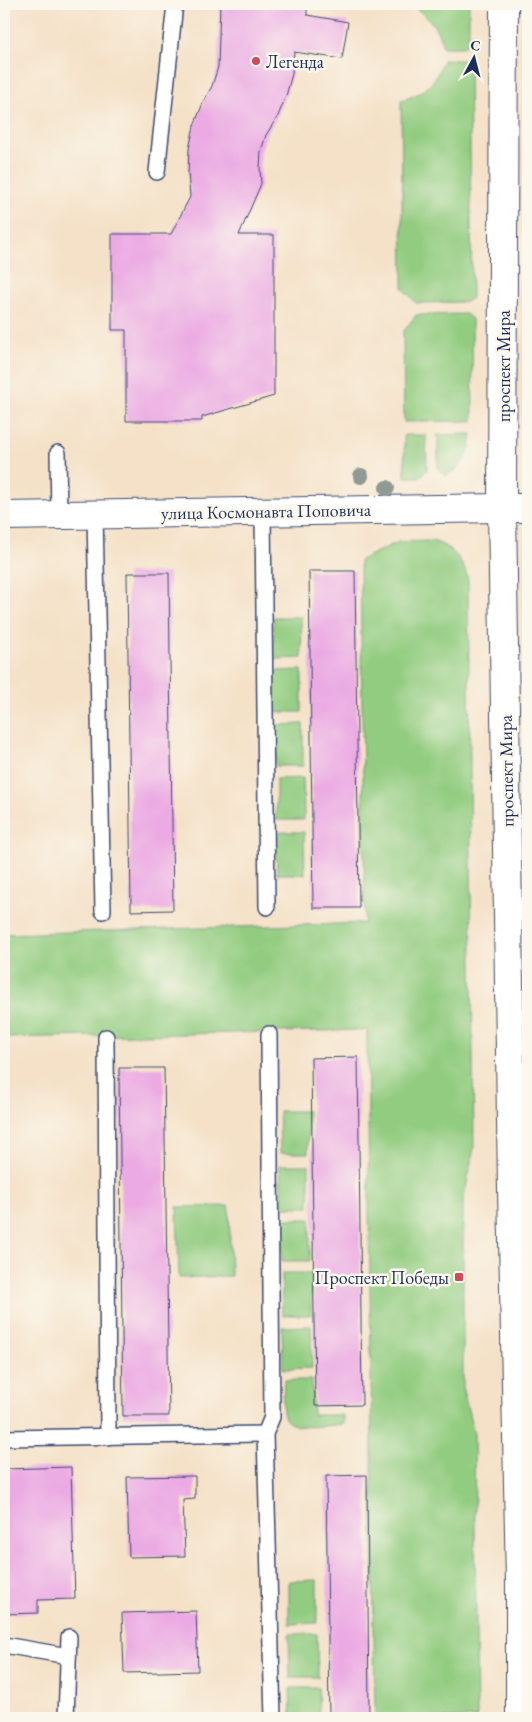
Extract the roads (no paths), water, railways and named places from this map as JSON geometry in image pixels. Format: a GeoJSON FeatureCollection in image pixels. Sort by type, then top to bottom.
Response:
{"type":"FeatureCollection","features":[{"type":"Feature","properties":{"kind":"main road","name":"проспект Мира"},"geometry":{"type":"LineString","coordinates":[[504,4],[515,508],[512,1188],[520,1573],[520,1718]]}},
{"type":"Feature","properties":{"kind":"main road","name":"улица Космонавта Поповича"},"geometry":{"type":"LineString","coordinates":[[4,516],[515,508]]}},
{"type":"Feature","properties":{"kind":"lane"},"geometry":{"type":"LineString","coordinates":[[157,172],[175,4]]}},
{"type":"Feature","properties":{"kind":"lane"},"geometry":{"type":"LineString","coordinates":[[58,453],[59,515]]}},
{"type":"Feature","properties":{"kind":"lane"},"geometry":{"type":"LineString","coordinates":[[263,512],[267,907]]}},
{"type":"Feature","properties":{"kind":"lane"},"geometry":{"type":"LineString","coordinates":[[95,514],[103,911]]}},
{"type":"Feature","properties":{"kind":"lane"},"geometry":{"type":"LineString","coordinates":[[269,1034],[272,1417],[266,1434],[273,1718]]}},
{"type":"Feature","properties":{"kind":"lane"},"geometry":{"type":"LineString","coordinates":[[106,1037],[108,1436]]}},
{"type":"Feature","properties":{"kind":"lane"},"geometry":{"type":"LineString","coordinates":[[4,1438],[266,1434]]}},
{"type":"Feature","properties":{"kind":"lane"},"geometry":{"type":"LineString","coordinates":[[66,1718],[69,1637]]}},
{"type":"Feature","properties":{"kind":"lane"},"geometry":{"type":"LineString","coordinates":[[4,1645],[68,1656]]}},
{"type":"Feature","properties":{"kind":"place","name":"Легенда"},"geometry":{"type":"Point","coordinates":[256,61]}},
{"type":"Feature","properties":{"kind":"place","name":"Проспект Победы"},"geometry":{"type":"Point","coordinates":[459,1277]}}]}
